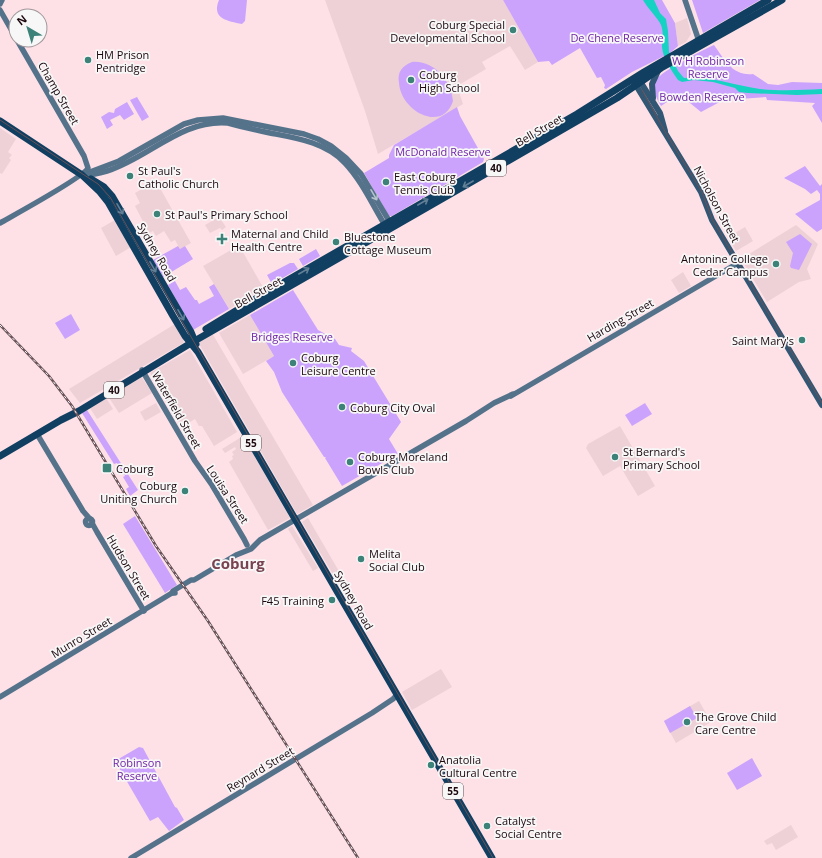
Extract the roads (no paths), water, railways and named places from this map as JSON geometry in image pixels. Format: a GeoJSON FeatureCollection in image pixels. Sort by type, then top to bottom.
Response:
{"type":"FeatureCollection","features":[{"type":"Feature","properties":{"kind":"highway","name":"Bell Street"},"geometry":{"type":"LineString","coordinates":[[674,57],[685,48],[700,43],[768,0]]}},
{"type":"Feature","properties":{"kind":"highway","name":"Bell Street"},"geometry":{"type":"LineString","coordinates":[[0,456],[61,420],[72,411],[165,358],[246,308],[615,95],[674,57],[782,0]]}},
{"type":"Feature","properties":{"kind":"highway","name":"Bell Street"},"geometry":{"type":"LineString","coordinates":[[615,95],[627,92],[636,81]]}},
{"type":"Feature","properties":{"kind":"highway","name":"Sydney Road"},"geometry":{"type":"LineString","coordinates":[[0,121],[82,175],[104,187],[112,196],[198,352],[492,858]]}},
{"type":"Feature","properties":{"kind":"highway","name":"Sydney Road"},"geometry":{"type":"LineString","coordinates":[[82,175],[108,202],[173,316],[192,340]]}},
{"type":"Feature","properties":{"kind":"main road"},"geometry":{"type":"LineString","coordinates":[[653,102],[652,84],[659,67]]}},
{"type":"Feature","properties":{"kind":"main road","name":"Nicholson Street"},"geometry":{"type":"LineString","coordinates":[[636,81],[644,100],[701,192],[712,220],[822,405]]}},
{"type":"Feature","properties":{"kind":"main road","name":"Nicholson Street"},"geometry":{"type":"LineString","coordinates":[[636,81],[662,116],[667,137]]}},
{"type":"Feature","properties":{"kind":"main road"},"geometry":{"type":"LineString","coordinates":[[627,92],[644,100]]}},
{"type":"Feature","properties":{"kind":"street"},"geometry":{"type":"LineString","coordinates":[[0,4],[2,0]]}},
{"type":"Feature","properties":{"kind":"street"},"geometry":{"type":"LineString","coordinates":[[685,0],[700,43]]}},
{"type":"Feature","properties":{"kind":"street","name":"Champ Street"},"geometry":{"type":"LineString","coordinates":[[0,4],[1,12],[8,24]]}},
{"type":"Feature","properties":{"kind":"street"},"geometry":{"type":"LineString","coordinates":[[685,48],[696,33]]}},
{"type":"Feature","properties":{"kind":"street","name":"Champ Street"},"geometry":{"type":"LineString","coordinates":[[22,48],[84,156],[92,168],[96,169]]}},
{"type":"Feature","properties":{"kind":"street"},"geometry":{"type":"LineString","coordinates":[[0,223],[82,175],[119,161],[174,133],[216,120],[317,141],[329,148],[348,166],[388,226]]}},
{"type":"Feature","properties":{"kind":"street"},"geometry":{"type":"LineString","coordinates":[[82,175],[92,175],[124,164],[174,133]]}},
{"type":"Feature","properties":{"kind":"street"},"geometry":{"type":"LineString","coordinates":[[82,175],[88,169],[84,156]]}},
{"type":"Feature","properties":{"kind":"street"},"geometry":{"type":"LineString","coordinates":[[103,172],[100,178],[104,187]]}},
{"type":"Feature","properties":{"kind":"street","name":"Harding Street"},"geometry":{"type":"LineString","coordinates":[[296,520],[485,410],[498,400],[513,394],[738,264]]}},
{"type":"Feature","properties":{"kind":"street","name":"Waterfield Street"},"geometry":{"type":"LineString","coordinates":[[143,371],[195,460]]}},
{"type":"Feature","properties":{"kind":"street","name":"Hudson Street"},"geometry":{"type":"LineString","coordinates":[[37,434],[144,611]]}},
{"type":"Feature","properties":{"kind":"street","name":"Louisa Street"},"geometry":{"type":"LineString","coordinates":[[195,460],[249,546]]}},
{"type":"Feature","properties":{"kind":"street","name":"Munro Street"},"geometry":{"type":"LineString","coordinates":[[0,697],[172,593],[190,584],[249,546],[296,520]]}},
{"type":"Feature","properties":{"kind":"street"},"geometry":{"type":"LineString","coordinates":[[135,597],[143,605],[147,606],[160,601]]}},
{"type":"Feature","properties":{"kind":"street","name":"Reynard Street"},"geometry":{"type":"LineString","coordinates":[[131,858],[372,713],[397,695]]}},
{"type":"Feature","properties":{"kind":"tram line"},"geometry":{"type":"LineString","coordinates":[[642,90],[667,135],[702,192],[712,219],[822,403]]}},
{"type":"Feature","properties":{"kind":"tram line"},"geometry":{"type":"LineString","coordinates":[[0,120],[98,184],[110,197],[493,858]]}},
{"type":"Feature","properties":{"kind":"railway"},"geometry":{"type":"LineString","coordinates":[[0,325],[49,376],[72,406],[156,546],[208,621],[358,858]]}},
{"type":"Feature","properties":{"kind":"place","name":"Coburg Special Developmental School"},"geometry":{"type":"Point","coordinates":[513,30]}},
{"type":"Feature","properties":{"kind":"place","name":"HM Prison Pentridge"},"geometry":{"type":"Point","coordinates":[88,60]}},
{"type":"Feature","properties":{"kind":"place","name":"Coburg High School"},"geometry":{"type":"Point","coordinates":[411,80]}},
{"type":"Feature","properties":{"kind":"place","name":"St Paul's Catholic Church"},"geometry":{"type":"Point","coordinates":[130,176]}},
{"type":"Feature","properties":{"kind":"place","name":"East Coburg Tennis Club"},"geometry":{"type":"Point","coordinates":[386,182]}},
{"type":"Feature","properties":{"kind":"place","name":"St Paul's Primary School"},"geometry":{"type":"Point","coordinates":[157,214]}},
{"type":"Feature","properties":{"kind":"place","name":"Maternal and Child Health Centre"},"geometry":{"type":"Point","coordinates":[222,239]}},
{"type":"Feature","properties":{"kind":"place","name":"Bluestone Cottage Museum"},"geometry":{"type":"Point","coordinates":[336,242]}},
{"type":"Feature","properties":{"kind":"place","name":"Antonine College Cedar Campus"},"geometry":{"type":"Point","coordinates":[776,264]}},
{"type":"Feature","properties":{"kind":"place","name":"Saint Mary's"},"geometry":{"type":"Point","coordinates":[802,340]}},
{"type":"Feature","properties":{"kind":"place","name":"Coburg Leisure Centre"},"geometry":{"type":"Point","coordinates":[293,363]}},
{"type":"Feature","properties":{"kind":"place","name":"Coburg City Oval"},"geometry":{"type":"Point","coordinates":[342,407]}},
{"type":"Feature","properties":{"kind":"place","name":"St Bernard's Primary School"},"geometry":{"type":"Point","coordinates":[615,457]}},
{"type":"Feature","properties":{"kind":"place","name":"Coburg Moreland Bowls Club"},"geometry":{"type":"Point","coordinates":[350,462]}},
{"type":"Feature","properties":{"kind":"place","name":"Coburg"},"geometry":{"type":"Point","coordinates":[107,468]}},
{"type":"Feature","properties":{"kind":"place","name":"Coburg Uniting Church"},"geometry":{"type":"Point","coordinates":[185,491]}},
{"type":"Feature","properties":{"kind":"place","name":"Melita Social Club"},"geometry":{"type":"Point","coordinates":[361,559]}},
{"type":"Feature","properties":{"kind":"place","name":"F45 Training"},"geometry":{"type":"Point","coordinates":[332,600]}},
{"type":"Feature","properties":{"kind":"place","name":"The Grove Child Care Centre"},"geometry":{"type":"Point","coordinates":[687,722]}},
{"type":"Feature","properties":{"kind":"place","name":"Anatolia Cultural Centre"},"geometry":{"type":"Point","coordinates":[431,765]}},
{"type":"Feature","properties":{"kind":"place","name":"Catalyst Social Centre"},"geometry":{"type":"Point","coordinates":[487,826]}},
{"type":"Feature","properties":{"kind":"district","name":"Coburg"},"geometry":{"type":"Point","coordinates":[238,563]}},
{"type":"Feature","properties":{"kind":"park label","name":"De Chene Reserve"},"geometry":{"type":"Point","coordinates":[617,37]}},
{"type":"Feature","properties":{"kind":"park label","name":"W H Robinson Reserve"},"geometry":{"type":"Point","coordinates":[708,66]}},
{"type":"Feature","properties":{"kind":"park label","name":"Bowden Reserve"},"geometry":{"type":"Point","coordinates":[702,96]}},
{"type":"Feature","properties":{"kind":"park label","name":"McDonald Reserve"},"geometry":{"type":"Point","coordinates":[443,151]}},
{"type":"Feature","properties":{"kind":"park label","name":"Bridges Reserve"},"geometry":{"type":"Point","coordinates":[292,336]}},
{"type":"Feature","properties":{"kind":"park label","name":"Robinson Reserve"},"geometry":{"type":"Point","coordinates":[137,768]}}]}
